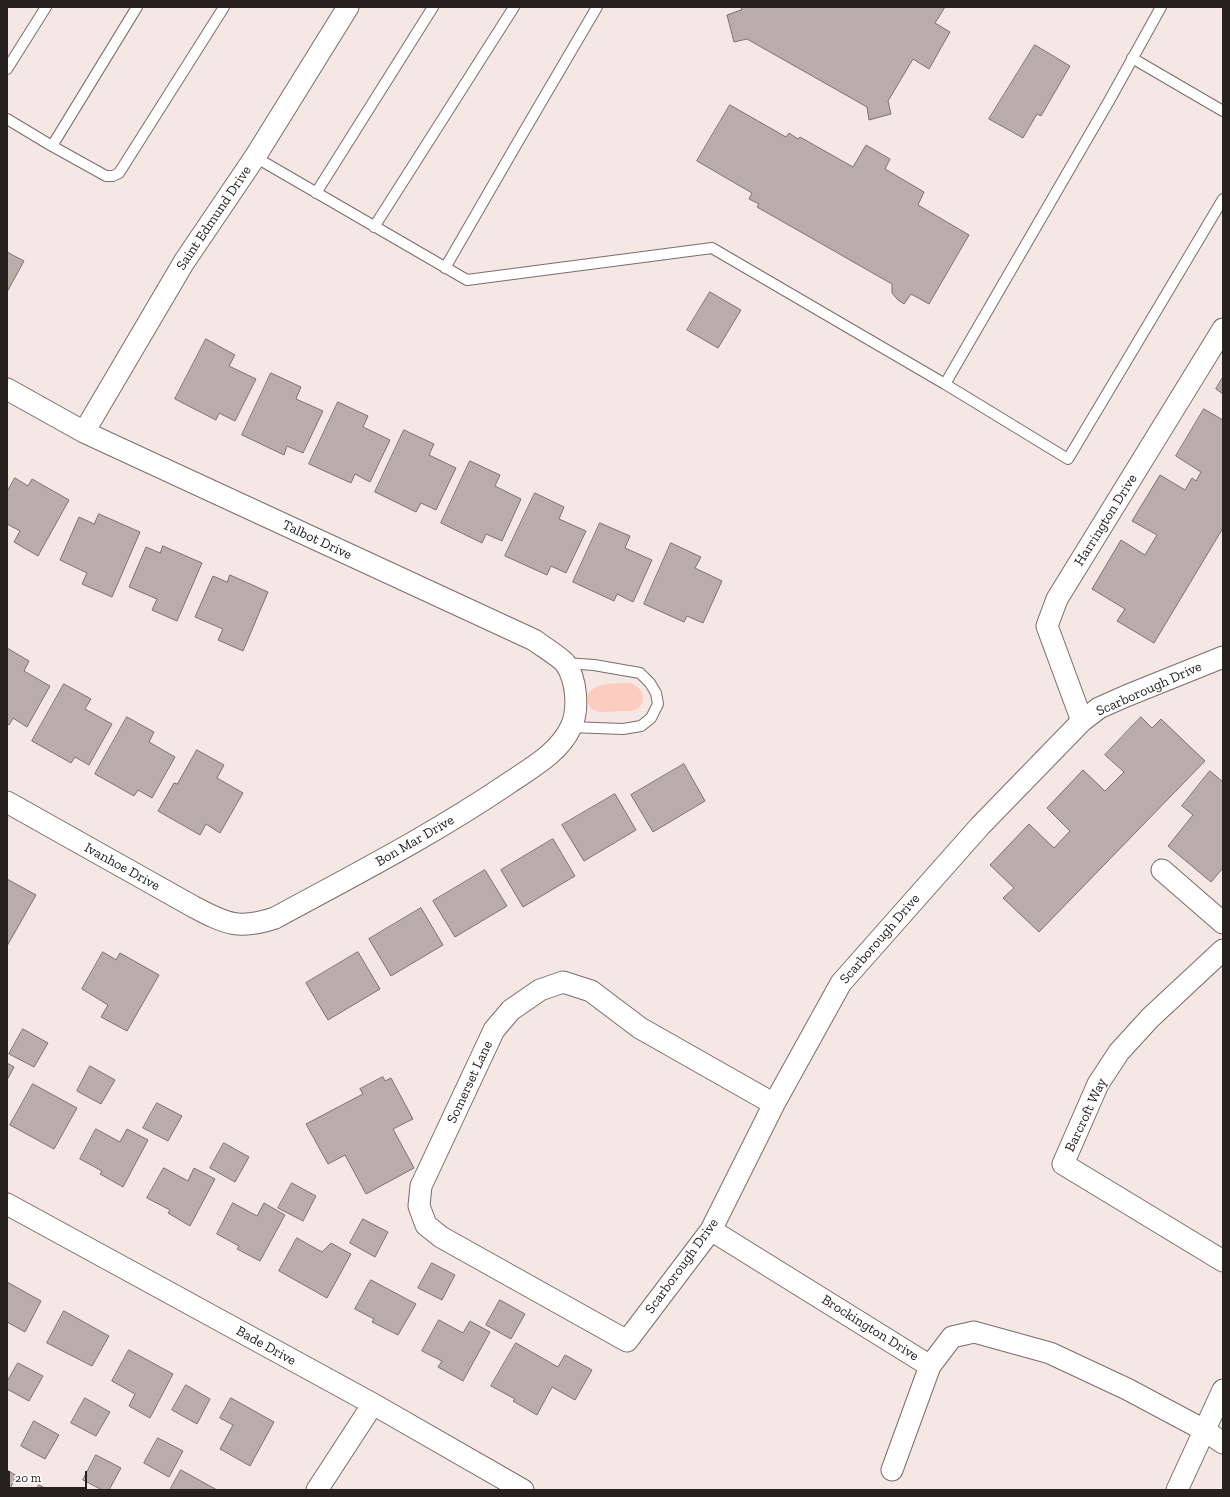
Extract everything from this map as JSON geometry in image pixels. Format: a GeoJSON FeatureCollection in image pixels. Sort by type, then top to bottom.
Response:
{"type":"FeatureCollection","features":[{"type":"Feature","properties":{"kind":"street","name":"Saint Edmund Drive"},"geometry":{"type":"LineString","coordinates":[[84,432],[184,262],[254,157],[348,7]]}},
{"type":"Feature","properties":{"kind":"street","name":"Harrington Drive"},"geometry":{"type":"LineString","coordinates":[[1082,721],[1047,626],[1057,600],[1223,329]]}},
{"type":"Feature","properties":{"kind":"street","name":"Talbot Drive"},"geometry":{"type":"LineString","coordinates":[[7,389],[84,432],[534,640],[565,663],[574,680],[576,705],[572,727]]}},
{"type":"Feature","properties":{"kind":"street","name":"Scarborough Drive"},"geometry":{"type":"LineString","coordinates":[[628,1341],[711,1230],[774,1104],[841,983],[980,826],[1082,721],[1099,708],[1223,657]]}},
{"type":"Feature","properties":{"kind":"street","name":"Bon Mar Drive"},"geometry":{"type":"LineString","coordinates":[[240,925],[259,923],[275,918],[404,848],[489,796],[541,761],[559,746],[572,727]]}},
{"type":"Feature","properties":{"kind":"street","name":"Ivanhoe Drive"},"geometry":{"type":"LineString","coordinates":[[7,802],[194,907],[219,920],[240,925]]}},
{"type":"Feature","properties":{"kind":"street"},"geometry":{"type":"LineString","coordinates":[[1162,870],[1223,923]]}},
{"type":"Feature","properties":{"kind":"street","name":"Barcroft Way"},"geometry":{"type":"LineString","coordinates":[[1223,950],[1150,1018],[1119,1052],[1098,1084],[1063,1164],[1223,1261]]}},
{"type":"Feature","properties":{"kind":"street","name":"Somerset Lane"},"geometry":{"type":"LineString","coordinates":[[628,1341],[441,1237],[426,1225],[419,1206],[422,1186],[494,1030],[511,1010],[540,990],[564,982],[591,991],[640,1028],[774,1104]]}},
{"type":"Feature","properties":{"kind":"street","name":"Bade Drive"},"geometry":{"type":"LineString","coordinates":[[7,1204],[372,1404],[523,1490]]}},
{"type":"Feature","properties":{"kind":"street","name":"Brockington Drive"},"geometry":{"type":"LineString","coordinates":[[711,1230],[930,1366],[952,1337],[974,1332],[1050,1353],[1127,1389],[1204,1430],[1223,1443]]}},
{"type":"Feature","properties":{"kind":"street"},"geometry":{"type":"LineString","coordinates":[[892,1470],[930,1366]]}},
{"type":"Feature","properties":{"kind":"street"},"geometry":{"type":"LineString","coordinates":[[1177,1490],[1223,1390]]}},
{"type":"Feature","properties":{"kind":"street"},"geometry":{"type":"LineString","coordinates":[[317,1490],[372,1404]]}},
{"type":"Feature","properties":{"kind":"lane"},"geometry":{"type":"LineString","coordinates":[[7,69],[46,7]]}},
{"type":"Feature","properties":{"kind":"lane"},"geometry":{"type":"LineString","coordinates":[[52,146],[137,7]]}},
{"type":"Feature","properties":{"kind":"lane"},"geometry":{"type":"LineString","coordinates":[[7,119],[106,176],[113,176],[119,173],[224,7]]}},
{"type":"Feature","properties":{"kind":"lane"},"geometry":{"type":"LineString","coordinates":[[316,193],[433,7]]}},
{"type":"Feature","properties":{"kind":"lane"},"geometry":{"type":"LineString","coordinates":[[374,227],[514,7]]}},
{"type":"Feature","properties":{"kind":"lane"},"geometry":{"type":"LineString","coordinates":[[445,268],[518,140],[598,7]]}},
{"type":"Feature","properties":{"kind":"lane"},"geometry":{"type":"LineString","coordinates":[[945,384],[1161,7]]}},
{"type":"Feature","properties":{"kind":"lane"},"geometry":{"type":"LineString","coordinates":[[1132,58],[1223,111]]}},
{"type":"Feature","properties":{"kind":"lane"},"geometry":{"type":"LineString","coordinates":[[254,157],[466,280],[712,248],[945,384],[1068,459],[1223,199]]}},
{"type":"Feature","properties":{"kind":"lane"},"geometry":{"type":"LineString","coordinates":[[565,663],[594,665],[640,673],[650,683],[656,693],[658,704],[651,718],[641,726],[623,729],[572,727]]}},
{"type":"Feature","properties":{"kind":"shaded area"},"geometry":{"type":"Polygon","coordinates":[[[629,683],[638,687],[641,691],[643,699],[640,707],[635,710],[602,712],[589,706],[588,694],[597,687],[607,684],[629,683]]]}},
{"type":"Feature","properties":{"kind":"building"},"geometry":{"type":"Polygon","coordinates":[[[742,7],[945,7],[935,23],[950,32],[929,69],[913,59],[888,101],[891,114],[869,120],[867,107],[747,39],[734,42],[727,15],[741,10],[742,7]]]}},
{"type":"Feature","properties":{"kind":"building"},"geometry":{"type":"Polygon","coordinates":[[[1035,45],[1070,66],[1041,116],[1037,114],[1023,138],[989,119],[1035,45]]]}},
{"type":"Feature","properties":{"kind":"building"},"geometry":{"type":"Polygon","coordinates":[[[730,105],[786,137],[789,133],[798,139],[800,137],[853,167],[866,145],[890,159],[885,169],[924,192],[918,205],[969,235],[929,304],[911,294],[904,304],[892,293],[892,284],[757,207],[759,204],[749,199],[752,193],[697,161],[730,105]]]}},
{"type":"Feature","properties":{"kind":"building"},"geometry":{"type":"Polygon","coordinates":[[[7,252],[24,261],[7,292],[7,252]]]}},
{"type":"Feature","properties":{"kind":"building"},"geometry":{"type":"Polygon","coordinates":[[[710,292],[741,310],[718,348],[687,330],[710,292]]]}},
{"type":"Feature","properties":{"kind":"building"},"geometry":{"type":"Polygon","coordinates":[[[206,339],[235,355],[229,366],[256,379],[235,421],[219,413],[216,420],[175,399],[206,339]]]}},
{"type":"Feature","properties":{"kind":"building"},"geometry":{"type":"Polygon","coordinates":[[[271,373],[301,387],[296,399],[323,411],[303,453],[287,446],[284,455],[242,435],[271,373]]]}},
{"type":"Feature","properties":{"kind":"building"},"geometry":{"type":"Polygon","coordinates":[[[1223,377],[1223,394],[1216,389],[1223,377]]]}},
{"type":"Feature","properties":{"kind":"building"},"geometry":{"type":"Polygon","coordinates":[[[338,402],[368,416],[363,427],[390,440],[370,482],[355,474],[351,483],[309,464],[338,402]]]}},
{"type":"Feature","properties":{"kind":"building"},"geometry":{"type":"Polygon","coordinates":[[[1204,409],[1223,420],[1223,528],[1154,643],[1117,621],[1125,609],[1092,589],[1121,540],[1145,555],[1157,535],[1132,521],[1160,475],[1185,490],[1192,478],[1196,481],[1201,472],[1176,456],[1204,409]]]}},
{"type":"Feature","properties":{"kind":"building"},"geometry":{"type":"Polygon","coordinates":[[[404,430],[434,444],[429,455],[456,468],[436,510],[421,503],[416,512],[375,492],[404,430]]]}},
{"type":"Feature","properties":{"kind":"building"},"geometry":{"type":"Polygon","coordinates":[[[470,461],[500,475],[495,486],[521,499],[502,541],[486,534],[482,543],[441,523],[470,461]]]}},
{"type":"Feature","properties":{"kind":"building"},"geometry":{"type":"Polygon","coordinates":[[[15,478],[28,486],[32,479],[69,500],[38,556],[14,542],[20,531],[7,524],[7,492],[15,478]]]}},
{"type":"Feature","properties":{"kind":"building"},"geometry":{"type":"Polygon","coordinates":[[[535,493],[564,507],[559,519],[586,531],[566,573],[551,566],[547,575],[505,556],[535,493]]]}},
{"type":"Feature","properties":{"kind":"building"},"geometry":{"type":"Polygon","coordinates":[[[99,514],[140,532],[112,597],[82,584],[87,573],[60,560],[79,517],[94,524],[99,514]]]}},
{"type":"Feature","properties":{"kind":"building"},"geometry":{"type":"Polygon","coordinates":[[[600,523],[630,536],[625,548],[652,560],[633,602],[617,594],[614,601],[573,582],[600,523]]]}},
{"type":"Feature","properties":{"kind":"building"},"geometry":{"type":"Polygon","coordinates":[[[671,543],[701,557],[695,568],[722,581],[703,623],[687,616],[684,622],[644,604],[671,543]]]}},
{"type":"Feature","properties":{"kind":"building"},"geometry":{"type":"Polygon","coordinates":[[[163,546],[202,563],[177,621],[152,610],[157,599],[129,587],[146,547],[160,553],[163,546]]]}},
{"type":"Feature","properties":{"kind":"building"},"geometry":{"type":"Polygon","coordinates":[[[230,575],[268,592],[243,651],[218,640],[223,629],[195,617],[213,576],[227,582],[230,575]]]}},
{"type":"Feature","properties":{"kind":"building"},"geometry":{"type":"Polygon","coordinates":[[[7,648],[29,661],[24,671],[50,686],[27,727],[13,718],[9,725],[7,723],[7,648]]]}},
{"type":"Feature","properties":{"kind":"building"},"geometry":{"type":"Polygon","coordinates":[[[64,684],[91,699],[85,709],[112,724],[89,765],[75,757],[71,763],[32,741],[64,684]]]}},
{"type":"Feature","properties":{"kind":"building"},"geometry":{"type":"Polygon","coordinates":[[[127,717],[154,732],[149,742],[175,757],[152,798],[138,790],[134,796],[95,774],[127,717]]]}},
{"type":"Feature","properties":{"kind":"building"},"geometry":{"type":"Polygon","coordinates":[[[1141,717],[1152,728],[1161,719],[1205,761],[1039,932],[1003,898],[1014,888],[990,865],[1029,824],[1054,848],[1070,831],[1047,808],[1083,770],[1105,791],[1124,772],[1105,755],[1141,717]]]}},
{"type":"Feature","properties":{"kind":"building"},"geometry":{"type":"Polygon","coordinates":[[[197,750],[224,765],[217,778],[243,793],[220,833],[206,824],[200,835],[158,811],[174,783],[177,784],[197,750]]]}},
{"type":"Feature","properties":{"kind":"building"},"geometry":{"type":"Polygon","coordinates":[[[684,764],[705,801],[653,832],[631,795],[684,764]]]}},
{"type":"Feature","properties":{"kind":"building"},"geometry":{"type":"Polygon","coordinates":[[[1210,771],[1223,782],[1223,868],[1211,882],[1168,846],[1193,815],[1182,806],[1210,771]]]}},
{"type":"Feature","properties":{"kind":"building"},"geometry":{"type":"Polygon","coordinates":[[[615,794],[636,830],[584,861],[562,825],[615,794]]]}},
{"type":"Feature","properties":{"kind":"building"},"geometry":{"type":"Polygon","coordinates":[[[553,839],[575,876],[523,907],[501,870],[553,839]]]}},
{"type":"Feature","properties":{"kind":"building"},"geometry":{"type":"Polygon","coordinates":[[[485,870],[507,906],[455,937],[433,901],[485,870]]]}},
{"type":"Feature","properties":{"kind":"building"},"geometry":{"type":"Polygon","coordinates":[[[7,879],[36,895],[7,946],[7,879]]]}},
{"type":"Feature","properties":{"kind":"building"},"geometry":{"type":"Polygon","coordinates":[[[421,908],[443,945],[391,976],[369,939],[421,908]]]}},
{"type":"Feature","properties":{"kind":"building"},"geometry":{"type":"Polygon","coordinates":[[[103,952],[116,960],[120,953],[159,975],[127,1031],[101,1017],[108,1005],[82,989],[103,952]]]}},
{"type":"Feature","properties":{"kind":"building"},"geometry":{"type":"Polygon","coordinates":[[[358,952],[380,989],[328,1020],[306,983],[358,952]]]}},
{"type":"Feature","properties":{"kind":"building"},"geometry":{"type":"Polygon","coordinates":[[[23,1029],[48,1043],[34,1067],[9,1054],[23,1029]]]}},
{"type":"Feature","properties":{"kind":"building"},"geometry":{"type":"Polygon","coordinates":[[[7,1063],[14,1067],[7,1080],[7,1063]]]}},
{"type":"Feature","properties":{"kind":"building"},"geometry":{"type":"Polygon","coordinates":[[[90,1066],[115,1080],[101,1104],[77,1091],[90,1066]]]}},
{"type":"Feature","properties":{"kind":"building"},"geometry":{"type":"Polygon","coordinates":[[[383,1077],[385,1081],[391,1078],[413,1119],[393,1129],[414,1168],[366,1194],[345,1155],[328,1164],[306,1124],[363,1094],[360,1089],[383,1077]]]}},
{"type":"Feature","properties":{"kind":"building"},"geometry":{"type":"Polygon","coordinates":[[[33,1084],[77,1108],[54,1149],[10,1125],[33,1084]]]}},
{"type":"Feature","properties":{"kind":"building"},"geometry":{"type":"Polygon","coordinates":[[[157,1103],[182,1116],[168,1141],[143,1128],[157,1103]]]}},
{"type":"Feature","properties":{"kind":"building"},"geometry":{"type":"Polygon","coordinates":[[[96,1129],[120,1142],[127,1129],[148,1140],[123,1187],[100,1174],[102,1171],[80,1159],[96,1129]]]}},
{"type":"Feature","properties":{"kind":"building"},"geometry":{"type":"Polygon","coordinates":[[[224,1143],[249,1157],[235,1182],[210,1168],[224,1143]]]}},
{"type":"Feature","properties":{"kind":"building"},"geometry":{"type":"Polygon","coordinates":[[[164,1168],[188,1181],[194,1168],[215,1179],[190,1226],[168,1213],[170,1210],[147,1198],[164,1168]]]}},
{"type":"Feature","properties":{"kind":"building"},"geometry":{"type":"Polygon","coordinates":[[[292,1183],[316,1196],[303,1221],[278,1208],[292,1183]]]}},
{"type":"Feature","properties":{"kind":"building"},"geometry":{"type":"Polygon","coordinates":[[[233,1203],[257,1216],[264,1203],[285,1215],[260,1261],[237,1249],[239,1246],[217,1234],[233,1203]]]}},
{"type":"Feature","properties":{"kind":"building"},"geometry":{"type":"Polygon","coordinates":[[[363,1219],[388,1232],[375,1257],[350,1243],[363,1219]]]}},
{"type":"Feature","properties":{"kind":"building"},"geometry":{"type":"Polygon","coordinates":[[[297,1238],[322,1252],[331,1243],[351,1254],[327,1298],[279,1271],[297,1238]]]}},
{"type":"Feature","properties":{"kind":"building"},"geometry":{"type":"Polygon","coordinates":[[[432,1263],[455,1275],[442,1300],[418,1288],[432,1263]]]}},
{"type":"Feature","properties":{"kind":"building"},"geometry":{"type":"Polygon","coordinates":[[[371,1280],[416,1304],[398,1335],[372,1322],[374,1319],[355,1309],[371,1280]]]}},
{"type":"Feature","properties":{"kind":"building"},"geometry":{"type":"Polygon","coordinates":[[[7,1282],[41,1301],[25,1332],[7,1322],[7,1282]]]}},
{"type":"Feature","properties":{"kind":"building"},"geometry":{"type":"Polygon","coordinates":[[[500,1300],[525,1314],[511,1339],[486,1325],[500,1300]]]}},
{"type":"Feature","properties":{"kind":"building"},"geometry":{"type":"Polygon","coordinates":[[[64,1311],[109,1336],[92,1366],[47,1343],[64,1311]]]}},
{"type":"Feature","properties":{"kind":"building"},"geometry":{"type":"Polygon","coordinates":[[[439,1320],[463,1333],[470,1321],[490,1332],[463,1381],[438,1367],[442,1361],[422,1351],[439,1320]]]}},
{"type":"Feature","properties":{"kind":"building"},"geometry":{"type":"Polygon","coordinates":[[[516,1343],[558,1367],[565,1355],[592,1370],[575,1400],[552,1387],[537,1415],[513,1401],[515,1399],[491,1386],[516,1343]]]}},
{"type":"Feature","properties":{"kind":"building"},"geometry":{"type":"Polygon","coordinates":[[[129,1350],[173,1374],[150,1418],[129,1406],[135,1394],[112,1381],[129,1350]]]}},
{"type":"Feature","properties":{"kind":"building"},"geometry":{"type":"Polygon","coordinates":[[[18,1363],[43,1376],[29,1401],[7,1389],[7,1382],[18,1363]]]}},
{"type":"Feature","properties":{"kind":"building"},"geometry":{"type":"Polygon","coordinates":[[[186,1385],[210,1399],[197,1424],[172,1410],[186,1385]]]}},
{"type":"Feature","properties":{"kind":"building"},"geometry":{"type":"Polygon","coordinates":[[[85,1398],[110,1412],[96,1436],[71,1423],[85,1398]]]}},
{"type":"Feature","properties":{"kind":"building"},"geometry":{"type":"Polygon","coordinates":[[[231,1398],[274,1422],[250,1466],[220,1449],[233,1425],[220,1418],[231,1398]]]}},
{"type":"Feature","properties":{"kind":"building"},"geometry":{"type":"Polygon","coordinates":[[[34,1421],[59,1435],[45,1459],[21,1446],[34,1421]]]}},
{"type":"Feature","properties":{"kind":"building"},"geometry":{"type":"Polygon","coordinates":[[[158,1438],[183,1451],[169,1477],[144,1463],[158,1438]]]}},
{"type":"Feature","properties":{"kind":"building"},"geometry":{"type":"Polygon","coordinates":[[[96,1455],[121,1468],[109,1490],[102,1490],[83,1480],[96,1455]]]}},
{"type":"Feature","properties":{"kind":"building"},"geometry":{"type":"Polygon","coordinates":[[[7,1470],[17,1476],[9,1490],[7,1490],[7,1470]]]}},
{"type":"Feature","properties":{"kind":"building"},"geometry":{"type":"Polygon","coordinates":[[[181,1470],[217,1490],[170,1490],[181,1470]]]}},
{"type":"Feature","properties":{"kind":"building"},"geometry":{"type":"Polygon","coordinates":[[[39,1485],[49,1490],[36,1490],[39,1485]]]}}]}
